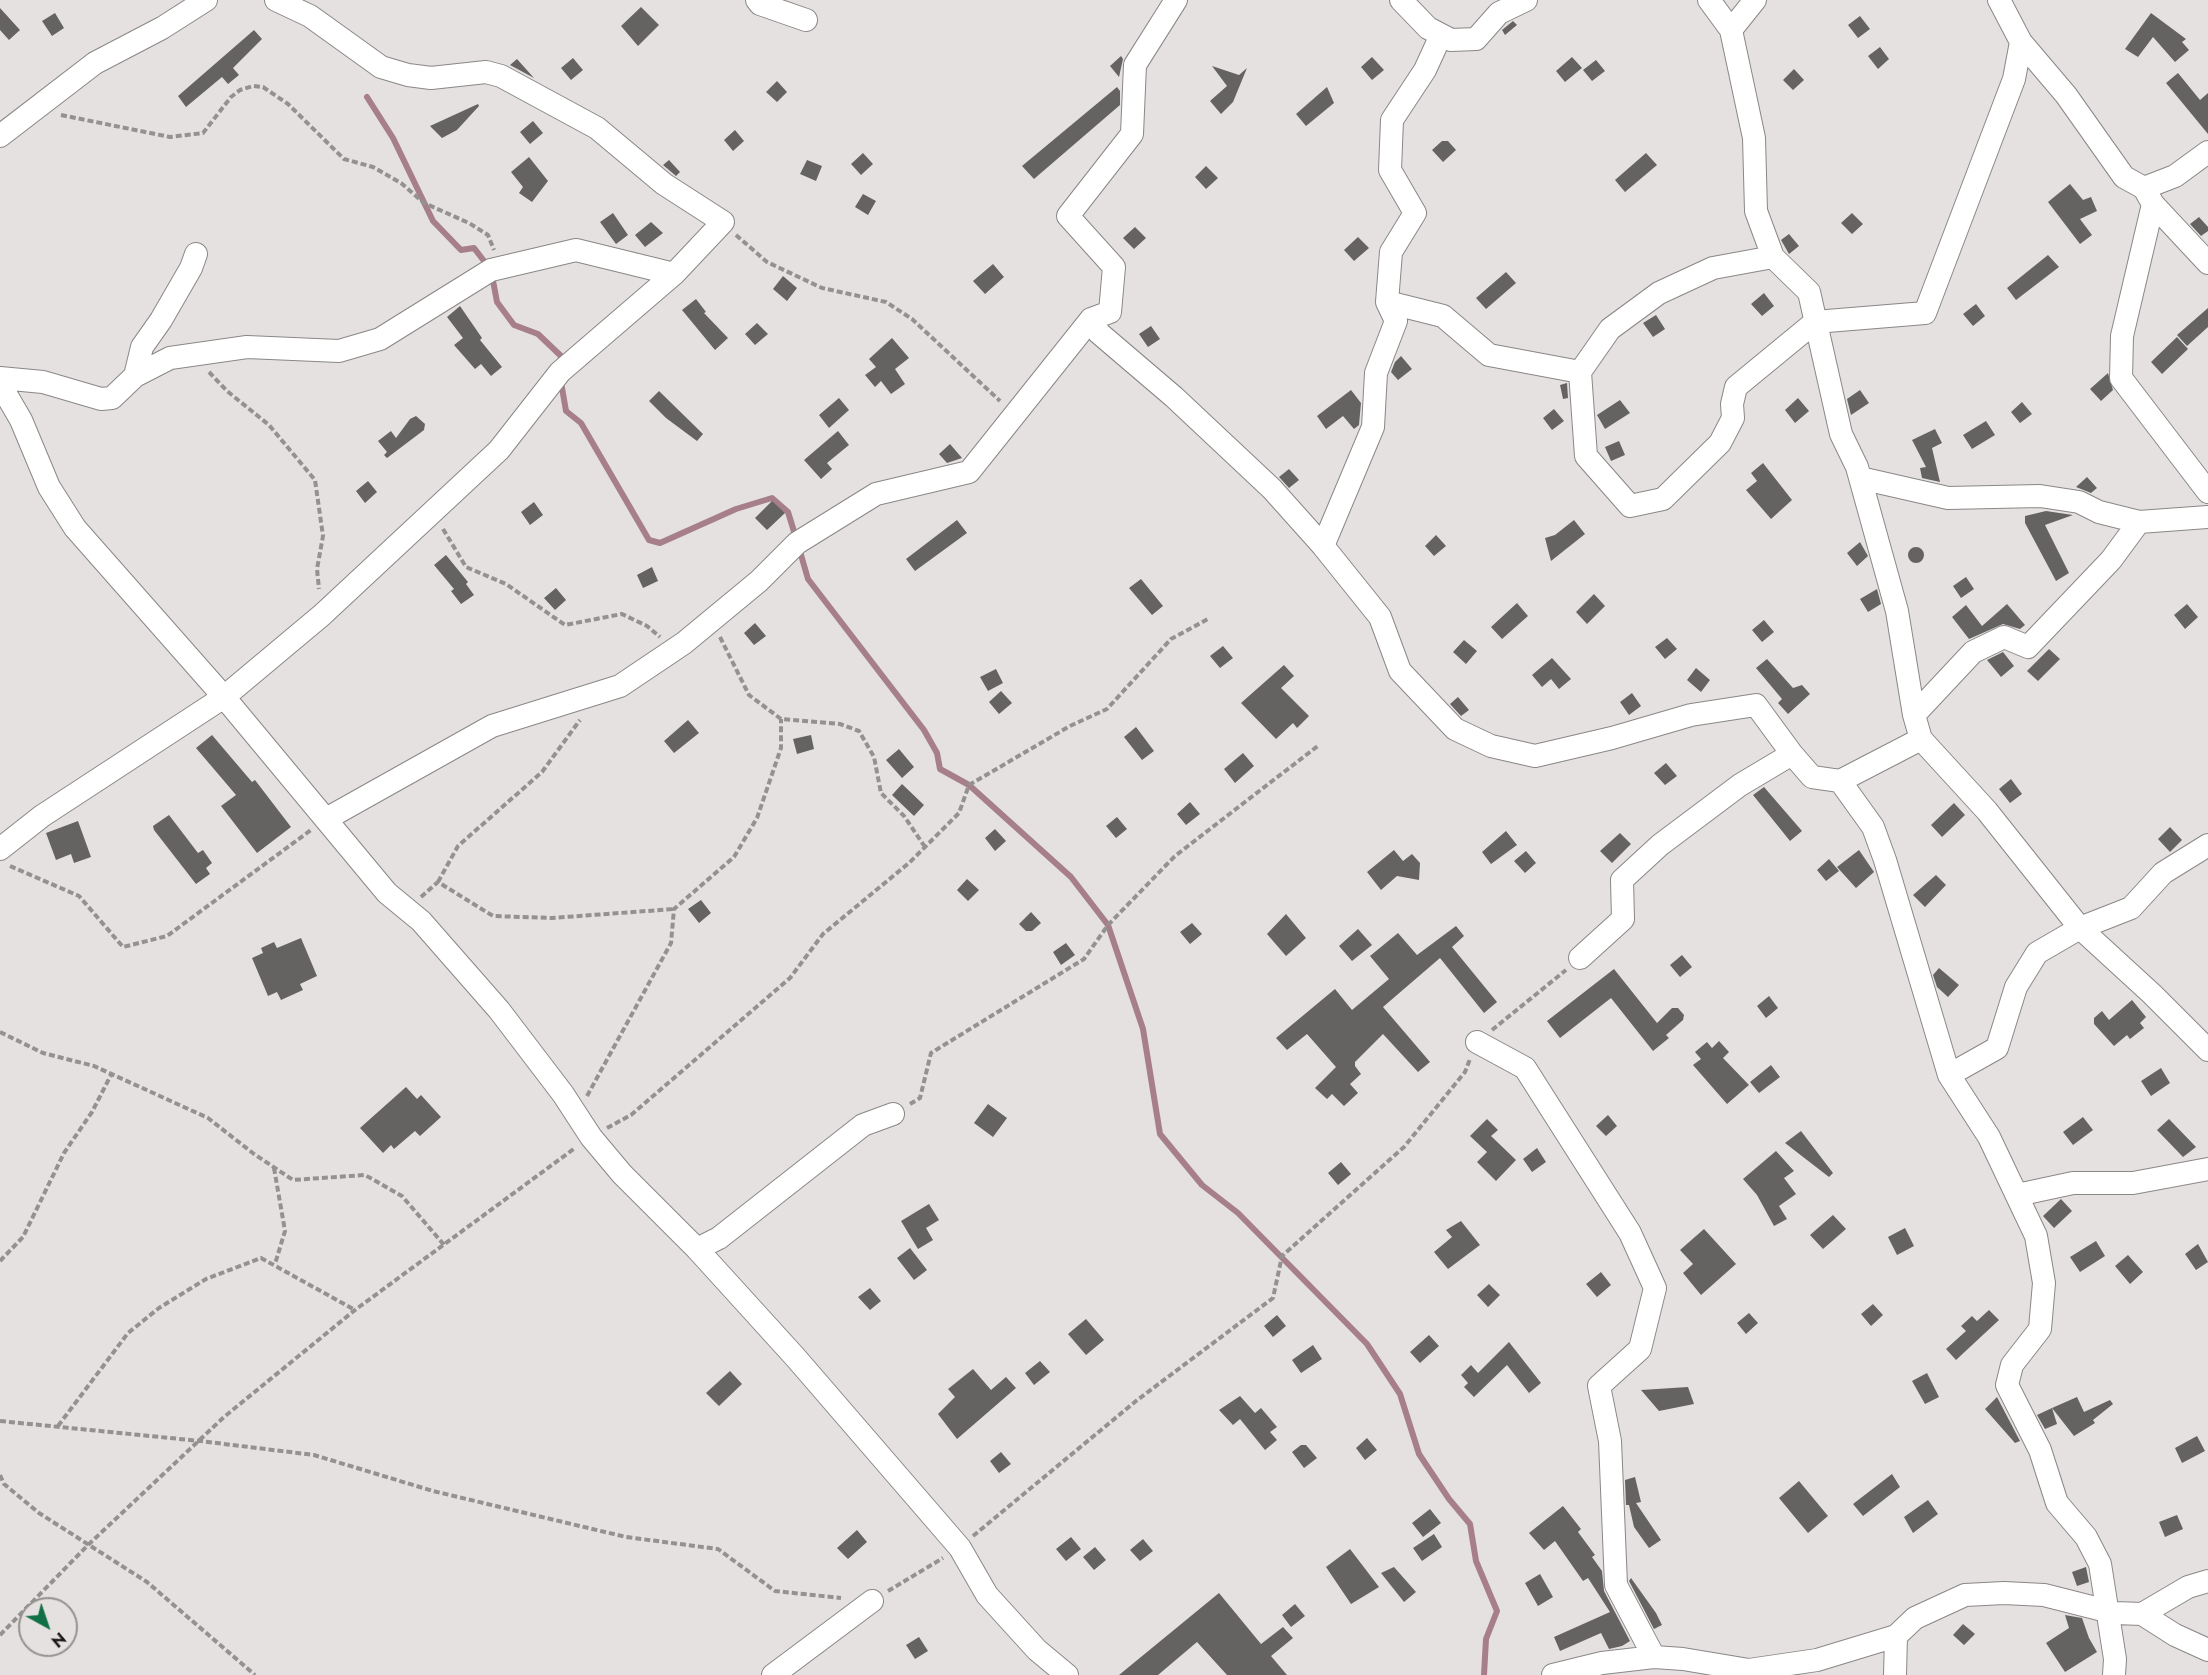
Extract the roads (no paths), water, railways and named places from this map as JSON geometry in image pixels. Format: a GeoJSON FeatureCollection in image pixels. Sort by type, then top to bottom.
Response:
{"type":"FeatureCollection","features":[{"type":"Feature","properties":{"kind":"street"},"geometry":{"type":"LineString","coordinates":[[0,849],[42,816],[224,697],[322,615],[499,450],[560,372],[674,274],[723,222],[664,184],[597,128],[501,75],[486,72],[431,78],[408,75],[381,67],[310,16],[276,0]]}},
{"type":"Feature","properties":{"kind":"street"},"geometry":{"type":"LineString","coordinates":[[757,0],[760,4],[806,20]]}},
{"type":"Feature","properties":{"kind":"street"},"geometry":{"type":"LineString","coordinates":[[326,819],[492,726],[620,686],[674,650],[712,620],[759,581],[797,543],[876,494],[969,472],[1091,319],[1110,312],[1114,267],[1068,216],[1132,134],[1135,65],[1176,0]]}},
{"type":"Feature","properties":{"kind":"street"},"geometry":{"type":"LineString","coordinates":[[1401,0],[1428,28],[1451,40],[1476,39],[1499,13],[1526,0]]}},
{"type":"Feature","properties":{"kind":"street"},"geometry":{"type":"LineString","coordinates":[[1708,0],[1731,30],[1754,138],[1756,211],[1773,257],[1809,292],[1841,434],[1860,478],[1897,611],[1914,715],[1921,739],[1987,811],[2080,928],[2152,994],[2208,1050]]}},
{"type":"Feature","properties":{"kind":"street"},"geometry":{"type":"LineString","coordinates":[[1731,30],[1755,0]]}},
{"type":"Feature","properties":{"kind":"street"},"geometry":{"type":"LineString","coordinates":[[1999,0],[2021,42],[2066,95],[2124,177],[2148,196],[2208,263]]}},
{"type":"Feature","properties":{"kind":"street"},"geometry":{"type":"LineString","coordinates":[[0,136],[95,63],[196,2]]}},
{"type":"Feature","properties":{"kind":"street"},"geometry":{"type":"LineString","coordinates":[[1323,546],[1373,427],[1376,373],[1396,321],[1387,302],[1391,252],[1415,213],[1390,170],[1392,120],[1425,70],[1441,35]]}},
{"type":"Feature","properties":{"kind":"street"},"geometry":{"type":"LineString","coordinates":[[1773,257],[1713,268],[1659,293],[1610,329],[1580,372],[1586,456],[1630,506],[1664,499],[1720,443],[1733,418],[1732,404],[1736,387],[1815,322],[1925,313],[2014,79],[2021,42]]}},
{"type":"Feature","properties":{"kind":"street"},"geometry":{"type":"LineString","coordinates":[[2208,152],[2148,196],[2122,336],[2121,378],[2208,492]]}},
{"type":"Feature","properties":{"kind":"street"},"geometry":{"type":"LineString","coordinates":[[0,378],[43,382],[101,399],[112,398],[135,376],[170,358],[194,356],[224,348],[247,347],[339,351],[380,339],[491,270],[576,250],[674,274]]}},
{"type":"Feature","properties":{"kind":"street"},"geometry":{"type":"LineString","coordinates":[[135,376],[142,347],[161,320],[191,268],[196,254]]}},
{"type":"Feature","properties":{"kind":"street"},"geometry":{"type":"LineString","coordinates":[[1387,302],[1443,316],[1489,355],[1580,372]]}},
{"type":"Feature","properties":{"kind":"street"},"geometry":{"type":"LineString","coordinates":[[1091,319],[1099,333],[1174,397],[1272,489],[1323,546],[1380,617],[1400,671],[1455,729],[1491,747],[1534,756],[1612,738],[1691,715],[1756,705],[1812,777],[1840,781],[1921,739]]}},
{"type":"Feature","properties":{"kind":"street"},"geometry":{"type":"LineString","coordinates":[[0,384],[21,420],[49,488],[75,528],[224,697],[387,892],[421,921],[499,1011],[622,1174],[698,1249],[796,1358],[960,1548],[987,1595],[1037,1650],[1067,1675]]}},
{"type":"Feature","properties":{"kind":"street"},"geometry":{"type":"LineString","coordinates":[[1860,478],[1948,498],[2040,496],[2079,502],[2099,512],[2139,522],[2208,517]]}},
{"type":"Feature","properties":{"kind":"street"},"geometry":{"type":"LineString","coordinates":[[1914,715],[1973,652],[2004,637],[2028,647],[2112,560],[2139,522]]}},
{"type":"Feature","properties":{"kind":"street"},"geometry":{"type":"LineString","coordinates":[[1580,958],[1623,919],[1622,880],[1660,845],[1722,798],[1792,754]]}},
{"type":"Feature","properties":{"kind":"street"},"geometry":{"type":"LineString","coordinates":[[1840,781],[1873,827],[1885,860],[1948,1075],[1989,1137],[2036,1236],[2041,1257],[2044,1304],[2040,1329],[2012,1365],[2007,1385],[2040,1450],[2057,1503],[2086,1538],[2100,1564],[2115,1659],[2114,1675]]}},
{"type":"Feature","properties":{"kind":"street"},"geometry":{"type":"LineString","coordinates":[[1948,1075],[1998,1048],[2016,987],[2037,953],[2080,928],[2131,908],[2163,873],[2208,845]]}},
{"type":"Feature","properties":{"kind":"street"},"geometry":{"type":"LineString","coordinates":[[1477,1042],[1525,1068],[1630,1233],[1655,1288],[1640,1349],[1599,1386],[1610,1441],[1616,1585],[1654,1657]]}},
{"type":"Feature","properties":{"kind":"street"},"geometry":{"type":"LineString","coordinates":[[698,1249],[719,1238],[863,1125],[892,1114]]}},
{"type":"Feature","properties":{"kind":"street"},"geometry":{"type":"LineString","coordinates":[[2017,1195],[2073,1183],[2133,1183],[2208,1169]]}},
{"type":"Feature","properties":{"kind":"street"},"geometry":{"type":"LineString","coordinates":[[2142,1614],[2188,1587],[2208,1581]]}},
{"type":"Feature","properties":{"kind":"street"},"geometry":{"type":"LineString","coordinates":[[1553,1675],[1602,1663],[1654,1657],[1683,1659],[1749,1670],[1817,1660],[1896,1636],[1915,1618],[1965,1595],[2004,1593],[2044,1595],[2107,1612],[2142,1614],[2175,1635],[2208,1650]]}},
{"type":"Feature","properties":{"kind":"street"},"geometry":{"type":"LineString","coordinates":[[773,1675],[872,1601]]}},
{"type":"Feature","properties":{"kind":"street"},"geometry":{"type":"LineString","coordinates":[[1895,1675],[1896,1636]]}},
{"type":"Feature","properties":{"kind":"waterway"},"geometry":{"type":"LineString","coordinates":[[367,97],[393,138],[433,221],[461,250],[474,248],[491,270],[497,302],[514,325],[538,334],[561,356],[560,363]]}},
{"type":"Feature","properties":{"kind":"waterway"},"geometry":{"type":"LineString","coordinates":[[561,382],[566,411],[581,423],[649,540],[660,543],[736,509],[772,498],[788,512],[796,538]]}},
{"type":"Feature","properties":{"kind":"waterway"},"geometry":{"type":"LineString","coordinates":[[799,548],[808,579],[924,730],[937,753],[940,769],[969,785],[1071,877],[1108,925],[1143,1029],[1160,1134],[1202,1185],[1238,1213],[1367,1344],[1400,1394],[1419,1454],[1449,1499],[1470,1524],[1476,1561],[1497,1611],[1486,1639],[1484,1675]]}}]}
